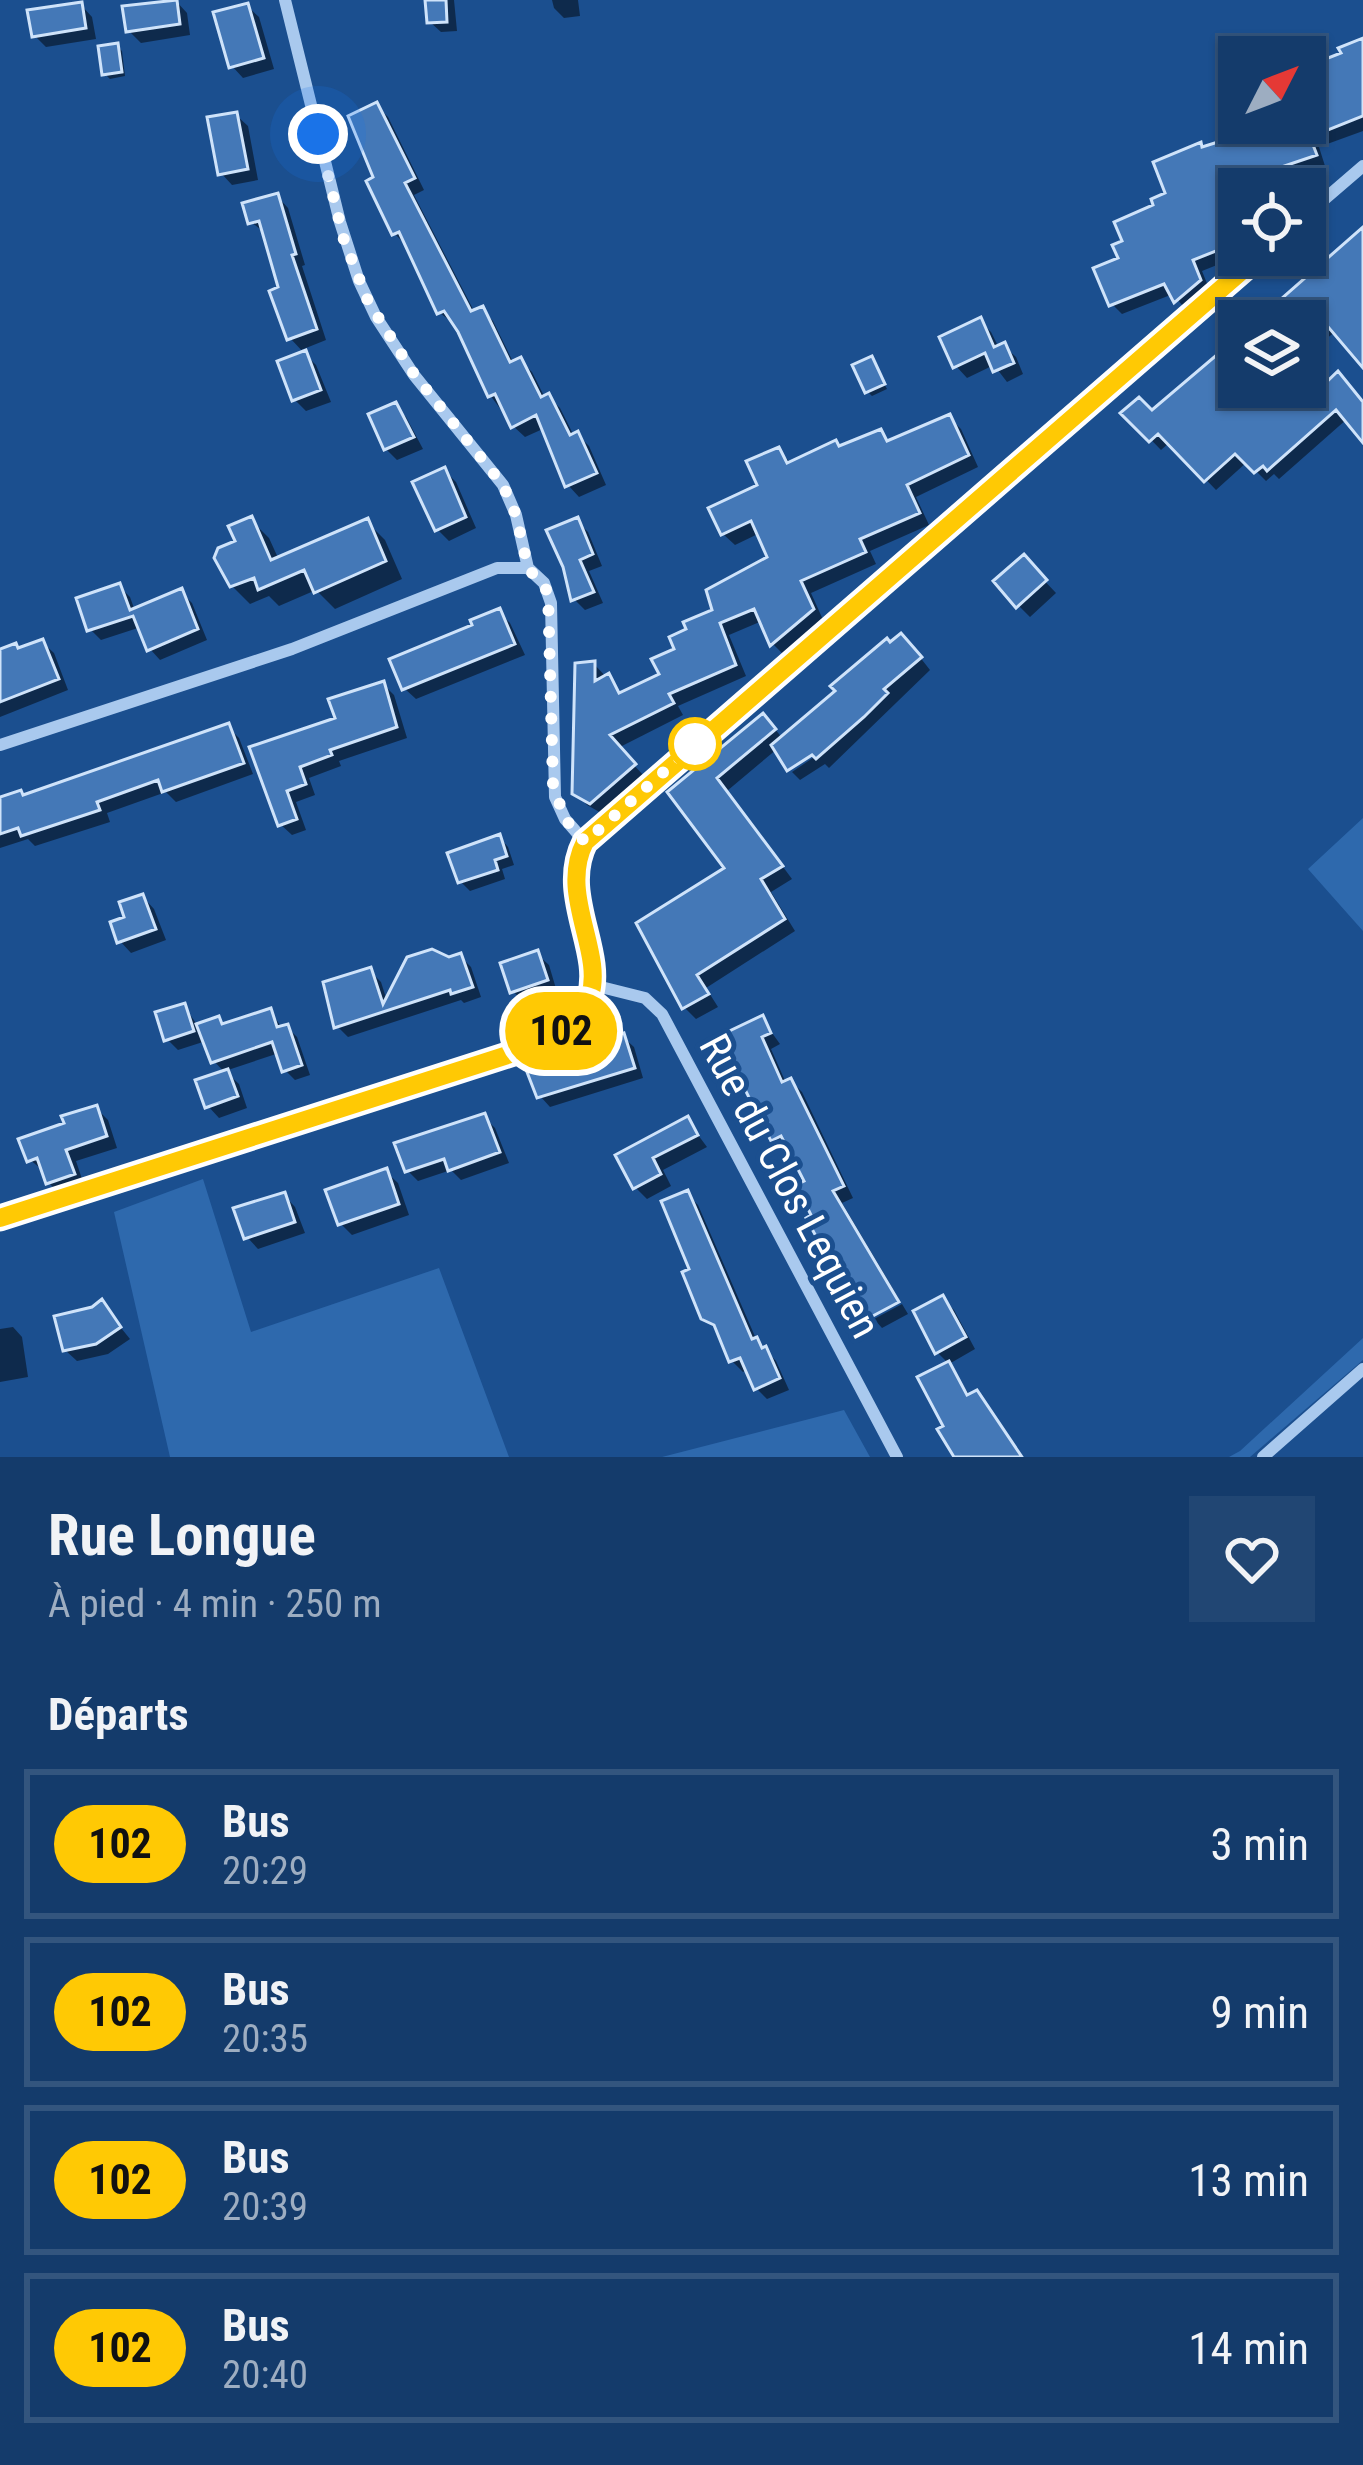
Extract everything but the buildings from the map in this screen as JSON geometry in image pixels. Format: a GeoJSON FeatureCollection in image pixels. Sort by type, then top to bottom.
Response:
{"type":"FeatureCollection","features":[{"type":"Feature","properties":{"kind":"street"},"geometry":{"type":"LineString","coordinates":[[285,0],[359,281],[376,317],[414,374],[503,485],[516,515],[528,568]]}},
{"type":"Feature","properties":{"kind":"street"},"geometry":{"type":"LineString","coordinates":[[1326,198],[1363,166]]}},
{"type":"Feature","properties":{"kind":"street"},"geometry":{"type":"LineString","coordinates":[[0,1218],[537,1045],[573,1021],[593,986],[592,948],[575,879],[585,842],[1236,276]]}},
{"type":"Feature","properties":{"kind":"street"},"geometry":{"type":"LineString","coordinates":[[0,745],[292,650],[497,568],[519,565],[544,583],[550,604],[555,797],[565,819],[585,842]]}},
{"type":"Feature","properties":{"kind":"street","name":"Rue du Clos Lequien"},"geometry":{"type":"LineString","coordinates":[[593,986],[645,998],[662,1014],[897,1457]]}},
{"type":"Feature","properties":{"kind":"street"},"geometry":{"type":"LineString","coordinates":[[1263,1457],[1363,1370]]}},
{"type":"Feature","properties":{"kind":"shaded area"},"geometry":{"type":"Polygon","coordinates":[[[1363,818],[1363,931],[1308,869],[1363,818]]]}},
{"type":"Feature","properties":{"kind":"shaded area"},"geometry":{"type":"Polygon","coordinates":[[[203,1179],[251,1332],[439,1268],[509,1457],[170,1457],[114,1212],[203,1179]]]}},
{"type":"Feature","properties":{"kind":"shaded area"},"geometry":{"type":"Polygon","coordinates":[[[1363,1338],[1363,1360],[1250,1457],[1229,1457],[1240,1451],[1363,1338]]]}},
{"type":"Feature","properties":{"kind":"shaded area"},"geometry":{"type":"Polygon","coordinates":[[[844,1410],[870,1457],[662,1457],[844,1410]]]}},
{"type":"Feature","properties":{"kind":"bus line","name":"102"},"geometry":{"type":"LineString","coordinates":[[0,1218],[523,1050],[562,1030],[582,1009],[595,973],[575,879],[585,842],[1236,276]]}},
{"type":"Feature","properties":{"kind":"route"},"geometry":{"type":"LineString","coordinates":[[318,134],[344,240],[368,301],[414,374],[503,485],[516,515],[528,568],[548,592],[553,785],[565,819],[585,842],[695,744]]}}]}
